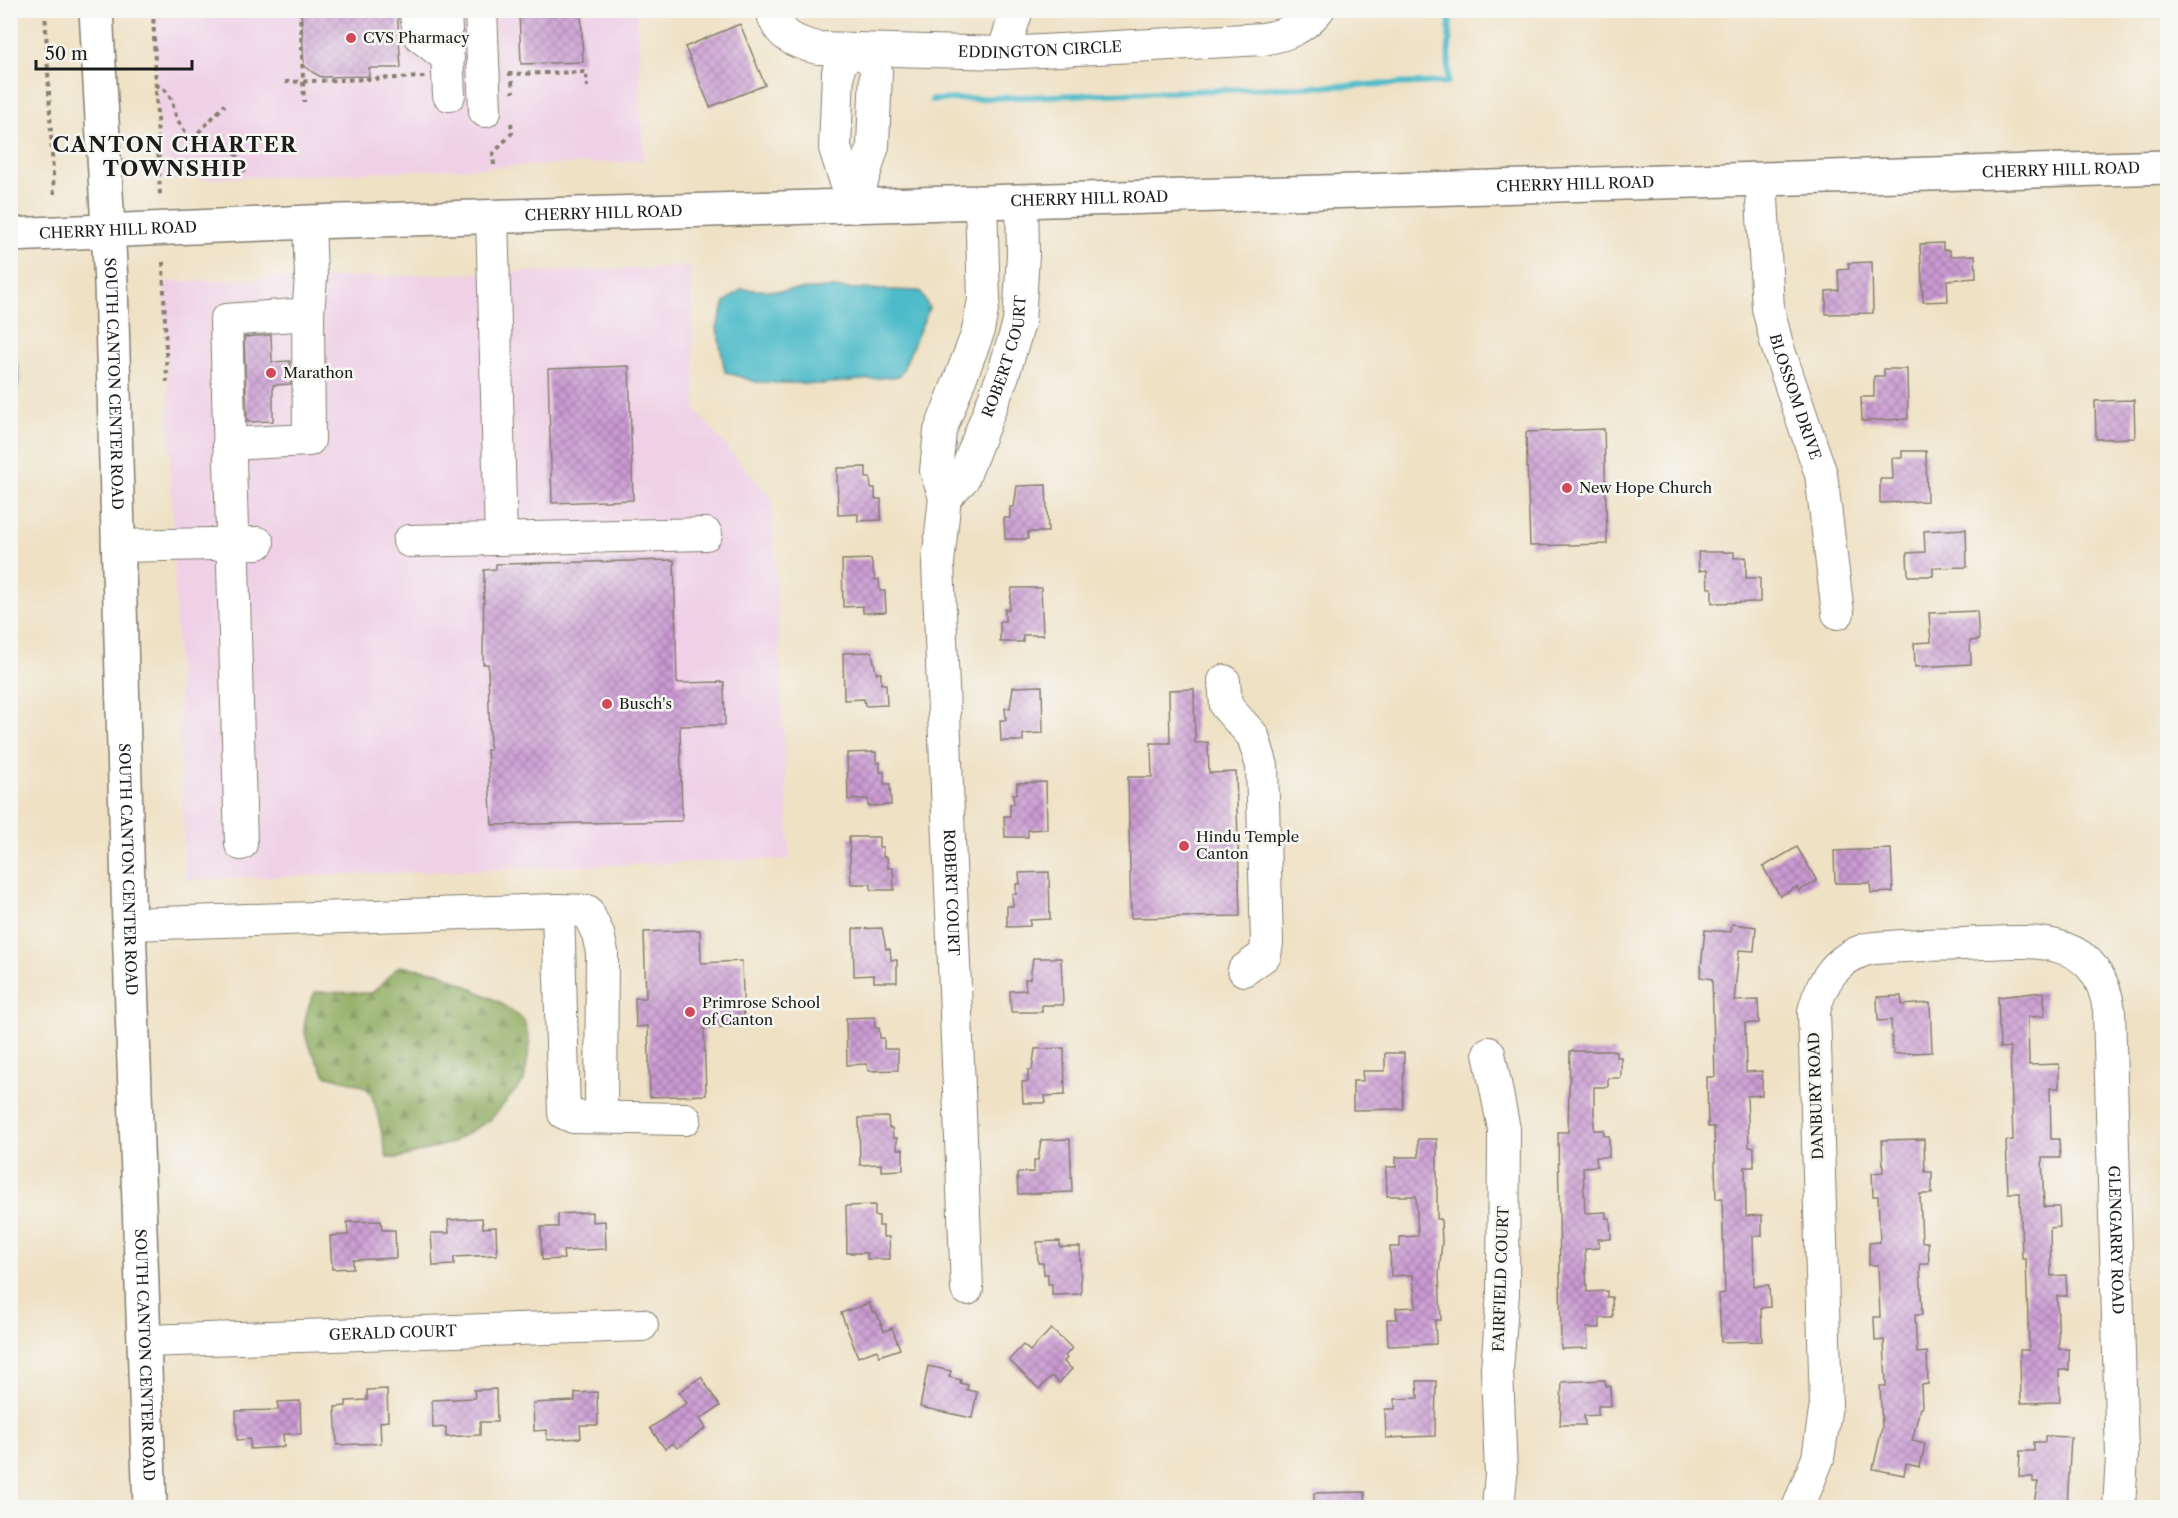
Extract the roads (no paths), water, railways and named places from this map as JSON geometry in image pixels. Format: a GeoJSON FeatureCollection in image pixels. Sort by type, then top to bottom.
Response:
{"type":"FeatureCollection","features":[{"type":"Feature","properties":{"kind":"main road","name":"SOUTH CANTON CENTER ROAD"},"geometry":{"type":"LineString","coordinates":[[96,10],[108,231],[150,1508]]}},
{"type":"Feature","properties":{"kind":"main road","name":"CHERRY HILL ROAD"},"geometry":{"type":"LineString","coordinates":[[10,235],[309,222],[2168,167]]}},
{"type":"Feature","properties":{"kind":"street"},"geometry":{"type":"LineString","coordinates":[[415,10],[420,36],[444,77],[445,10]]}},
{"type":"Feature","properties":{"kind":"street"},"geometry":{"type":"LineString","coordinates":[[481,10],[498,116]]}},
{"type":"Feature","properties":{"kind":"street","name":"EDDINGTON CIRCLE"},"geometry":{"type":"LineString","coordinates":[[772,10],[780,29],[798,44],[818,48],[1003,53],[1263,39],[1287,35],[1309,21],[1318,10]]}},
{"type":"Feature","properties":{"kind":"street"},"geometry":{"type":"LineString","coordinates":[[1003,53],[1017,10]]}},
{"type":"Feature","properties":{"kind":"street"},"geometry":{"type":"LineString","coordinates":[[854,207],[873,146],[876,71],[874,62],[858,50]]}},
{"type":"Feature","properties":{"kind":"street","name":"BLOSSOM DRIVE"},"geometry":{"type":"LineString","coordinates":[[1761,178],[1768,308],[1821,474],[1838,613]]}},
{"type":"Feature","properties":{"kind":"street","name":"ROBERT COURT"},"geometry":{"type":"LineString","coordinates":[[945,498],[963,479],[1003,375],[1018,323],[1023,254],[1022,202]]}},
{"type":"Feature","properties":{"kind":"street","name":"ROBERT COURT"},"geometry":{"type":"LineString","coordinates":[[967,1289],[938,563],[945,498],[936,471],[940,431],[977,335],[984,300],[981,203]]}},
{"type":"Feature","properties":{"kind":"street"},"geometry":{"type":"LineString","coordinates":[[492,217],[501,538]]}},
{"type":"Feature","properties":{"kind":"street"},"geometry":{"type":"LineString","coordinates":[[230,444],[309,440],[308,314],[311,277],[309,222]]}},
{"type":"Feature","properties":{"kind":"street"},"geometry":{"type":"LineString","coordinates":[[241,844],[245,543],[230,444],[226,320],[308,314]]}},
{"type":"Feature","properties":{"kind":"street"},"geometry":{"type":"LineString","coordinates":[[409,541],[706,534]]}},
{"type":"Feature","properties":{"kind":"street"},"geometry":{"type":"LineString","coordinates":[[118,546],[245,543]]}},
{"type":"Feature","properties":{"kind":"street"},"geometry":{"type":"LineString","coordinates":[[1224,681],[1226,706],[1253,736],[1262,766],[1267,943],[1264,955],[1244,970]]}},
{"type":"Feature","properties":{"kind":"street"},"geometry":{"type":"LineString","coordinates":[[129,924],[558,910],[587,911],[598,934],[602,952],[601,1118]]}},
{"type":"Feature","properties":{"kind":"street"},"geometry":{"type":"LineString","coordinates":[[558,910],[564,1113],[573,1117],[686,1119]]}},
{"type":"Feature","properties":{"kind":"street","name":"DANBURY ROAD"},"geometry":{"type":"LineString","coordinates":[[1798,1508],[1818,1458],[1826,1405],[1814,1011],[1819,990],[1830,972],[1846,958],[1857,952],[1881,947],[2040,942],[2057,944],[2080,955],[2099,976]]}},
{"type":"Feature","properties":{"kind":"street","name":"GLENGARRY ROAD"},"geometry":{"type":"LineString","coordinates":[[2099,976],[2109,1010],[2122,1456],[2119,1508]]}},
{"type":"Feature","properties":{"kind":"street","name":"FAIRFIELD COURT"},"geometry":{"type":"LineString","coordinates":[[1489,1053],[1504,1129],[1503,1293],[1497,1369],[1501,1475],[1498,1508]]}},
{"type":"Feature","properties":{"kind":"street","name":"GERALD COURT"},"geometry":{"type":"LineString","coordinates":[[144,1341],[642,1325]]}},
{"type":"Feature","properties":{"kind":"water"},"geometry":{"type":"Polygon","coordinates":[[[830,288],[920,291],[929,308],[900,376],[822,384],[756,382],[725,372],[717,328],[725,302],[742,289],[778,291],[830,288]]]}},
{"type":"Feature","properties":{"kind":"water"},"geometry":{"type":"Polygon","coordinates":[[[11,352],[19,375],[11,425],[11,352]]]}},
{"type":"Feature","properties":{"kind":"waterway"},"geometry":{"type":"LineString","coordinates":[[932,100],[1448,82],[1450,10]]}},
{"type":"Feature","properties":{"kind":"place","name":"CVS Pharmacy"},"geometry":{"type":"Point","coordinates":[351,38]}},
{"type":"Feature","properties":{"kind":"place","name":"Marathon"},"geometry":{"type":"Point","coordinates":[271,373]}},
{"type":"Feature","properties":{"kind":"place","name":"New Hope Church"},"geometry":{"type":"Point","coordinates":[1567,488]}},
{"type":"Feature","properties":{"kind":"place","name":"Busch's"},"geometry":{"type":"Point","coordinates":[607,704]}},
{"type":"Feature","properties":{"kind":"place","name":"Hindu Temple Canton"},"geometry":{"type":"Point","coordinates":[1184,846]}},
{"type":"Feature","properties":{"kind":"place","name":"Primrose School of Canton"},"geometry":{"type":"Point","coordinates":[690,1012]}},
{"type":"Feature","properties":{"kind":"district","name":"CANTON CHARTER TOWNSHIP"},"geometry":{"type":"Point","coordinates":[175,157]}}]}
